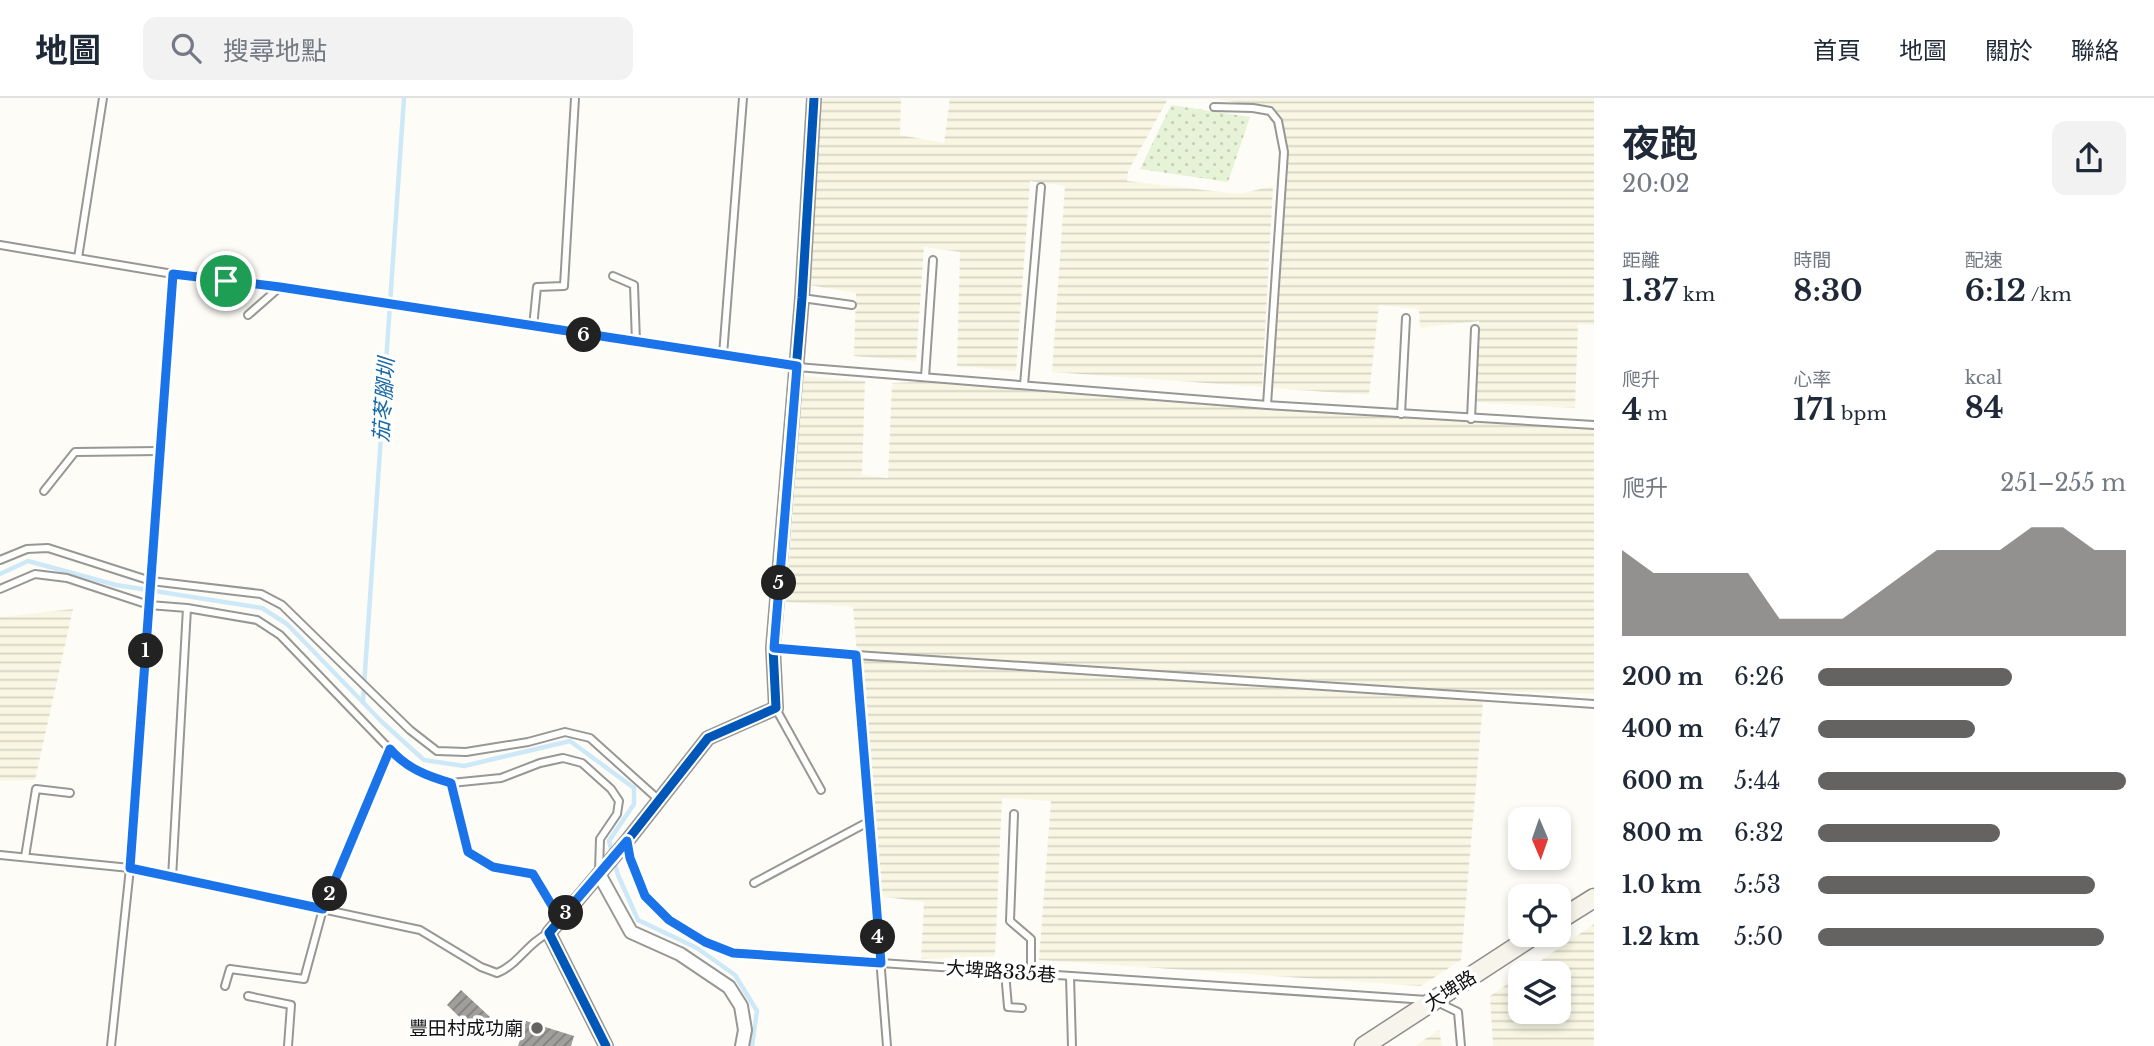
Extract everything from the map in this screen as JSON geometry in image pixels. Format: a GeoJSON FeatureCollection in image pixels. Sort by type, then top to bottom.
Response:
{"type":"FeatureCollection","features":[{"type":"Feature","properties":{"kind":"main road"},"geometry":{"type":"LineString","coordinates":[[1571,912],[1594,898]]}},
{"type":"Feature","properties":{"kind":"main road","name":"大埤路"},"geometry":{"type":"LineString","coordinates":[[1364,1046],[1516,947]]}},
{"type":"Feature","properties":{"kind":"street"},"geometry":{"type":"LineString","coordinates":[[606,1046],[549,933],[627,841],[708,738],[776,708],[774,648],[802,298],[814,98]]}},
{"type":"Feature","properties":{"kind":"street"},"geometry":{"type":"LineString","coordinates":[[599,874],[631,932],[680,954],[729,987],[741,1006],[745,1030],[742,1046]]}},
{"type":"Feature","properties":{"kind":"lane"},"geometry":{"type":"LineString","coordinates":[[78,258],[103,98]]}},
{"type":"Feature","properties":{"kind":"lane"},"geometry":{"type":"LineString","coordinates":[[533,327],[537,288],[564,286],[575,98]]}},
{"type":"Feature","properties":{"kind":"lane"},"geometry":{"type":"LineString","coordinates":[[723,355],[743,98]]}},
{"type":"Feature","properties":{"kind":"lane"},"geometry":{"type":"LineString","coordinates":[[1214,107],[1270,111],[1278,121],[1284,152],[1267,405]]}},
{"type":"Feature","properties":{"kind":"lane"},"geometry":{"type":"LineString","coordinates":[[1024,385],[1041,187]]}},
{"type":"Feature","properties":{"kind":"lane"},"geometry":{"type":"LineString","coordinates":[[0,245],[173,274],[280,287],[797,366],[1267,405],[1594,425]]}},
{"type":"Feature","properties":{"kind":"lane"},"geometry":{"type":"LineString","coordinates":[[925,377],[933,260]]}},
{"type":"Feature","properties":{"kind":"lane"},"geometry":{"type":"LineString","coordinates":[[111,1046],[130,868],[173,274]]}},
{"type":"Feature","properties":{"kind":"lane"},"geometry":{"type":"LineString","coordinates":[[613,276],[634,285],[636,342]]}},
{"type":"Feature","properties":{"kind":"lane"},"geometry":{"type":"LineString","coordinates":[[248,315],[280,287]]}},
{"type":"Feature","properties":{"kind":"lane"},"geometry":{"type":"LineString","coordinates":[[802,298],[852,306]]}},
{"type":"Feature","properties":{"kind":"lane"},"geometry":{"type":"LineString","coordinates":[[1401,414],[1406,318]]}},
{"type":"Feature","properties":{"kind":"lane"},"geometry":{"type":"LineString","coordinates":[[1471,419],[1475,329]]}},
{"type":"Feature","properties":{"kind":"lane"},"geometry":{"type":"LineString","coordinates":[[44,491],[75,452],[160,451]]}},
{"type":"Feature","properties":{"kind":"lane"},"geometry":{"type":"LineString","coordinates":[[0,560],[27,549],[48,548],[151,581],[261,593],[282,606],[410,730],[438,751],[466,752],[528,742],[565,732],[590,738],[659,800]]}},
{"type":"Feature","properties":{"kind":"lane"},"geometry":{"type":"LineString","coordinates":[[0,589],[35,574],[67,579],[149,605],[187,608],[257,620],[280,635],[401,761],[428,776],[451,783],[501,778],[540,763],[563,758],[582,763],[611,789],[619,801],[617,814],[600,839],[599,874]]}},
{"type":"Feature","properties":{"kind":"lane"},"geometry":{"type":"LineString","coordinates":[[172,878],[187,608]]}},
{"type":"Feature","properties":{"kind":"lane"},"geometry":{"type":"LineString","coordinates":[[774,648],[1594,704]]}},
{"type":"Feature","properties":{"kind":"lane"},"geometry":{"type":"LineString","coordinates":[[856,655],[887,1046]]}},
{"type":"Feature","properties":{"kind":"lane"},"geometry":{"type":"LineString","coordinates":[[776,708],[821,790]]}},
{"type":"Feature","properties":{"kind":"lane"},"geometry":{"type":"LineString","coordinates":[[225,986],[230,969],[304,979],[323,909],[390,749]]}},
{"type":"Feature","properties":{"kind":"lane"},"geometry":{"type":"LineString","coordinates":[[451,783],[468,852],[493,867],[533,874],[560,919]]}},
{"type":"Feature","properties":{"kind":"lane"},"geometry":{"type":"LineString","coordinates":[[25,858],[36,789],[70,793]]}},
{"type":"Feature","properties":{"kind":"lane"},"geometry":{"type":"LineString","coordinates":[[1014,814],[1010,921],[1031,939],[1031,973]]}},
{"type":"Feature","properties":{"kind":"lane"},"geometry":{"type":"LineString","coordinates":[[754,883],[868,822]]}},
{"type":"Feature","properties":{"kind":"lane","name":"大埤路335巷"},"geometry":{"type":"LineString","coordinates":[[627,841],[630,858],[645,896],[669,920],[705,942],[733,953],[1433,1000]]}},
{"type":"Feature","properties":{"kind":"lane"},"geometry":{"type":"LineString","coordinates":[[0,855],[130,868],[420,930],[481,967],[497,973],[508,969],[539,937],[549,933]]}},
{"type":"Feature","properties":{"kind":"lane"},"geometry":{"type":"LineString","coordinates":[[1005,972],[1008,1007],[1022,1008]]}},
{"type":"Feature","properties":{"kind":"lane"},"geometry":{"type":"LineString","coordinates":[[1070,976],[1072,1046]]}},
{"type":"Feature","properties":{"kind":"lane"},"geometry":{"type":"LineString","coordinates":[[248,996],[291,1005],[288,1046]]}},
{"type":"Feature","properties":{"kind":"lane"},"geometry":{"type":"LineString","coordinates":[[1433,1000],[1458,1012],[1461,1046]]}},
{"type":"Feature","properties":{"kind":"shaded area"},"geometry":{"type":"Polygon","coordinates":[[[820,98],[901,98],[900,135],[944,143],[950,98],[1594,98],[1594,325],[1578,324],[1575,408],[1471,402],[1479,321],[1420,328],[1419,309],[1379,305],[1369,395],[1272,388],[1282,174],[1281,137],[1263,108],[1218,99],[1168,99],[1128,171],[1127,181],[1239,194],[1273,186],[1262,387],[1052,372],[1065,186],[1030,181],[1016,371],[957,366],[960,252],[924,247],[916,361],[854,356],[856,293],[809,285],[820,98]]]}},
{"type":"Feature","properties":{"kind":"shaded area"},"geometry":{"type":"Polygon","coordinates":[[[803,376],[865,381],[862,475],[888,478],[892,383],[921,382],[1594,427],[1594,694],[1484,691],[1461,960],[1421,986],[1039,960],[1051,801],[1002,798],[995,956],[921,959],[924,902],[878,896],[853,607],[786,602],[803,376]]]}},
{"type":"Feature","properties":{"kind":"shaded area"},"geometry":{"type":"Polygon","coordinates":[[[73,609],[35,780],[0,781],[0,617],[73,609]]]}},
{"type":"Feature","properties":{"kind":"shaded area"},"geometry":{"type":"Polygon","coordinates":[[[1594,924],[1594,1046],[1493,1046],[1490,996],[1508,984],[1508,1024],[1571,1024],[1571,961],[1540,961],[1561,947],[1571,947],[1571,940],[1594,924]]]}},
{"type":"Feature","properties":{"kind":"shaded area"},"geometry":{"type":"Polygon","coordinates":[[[1439,1030],[1442,1046],[1415,1046],[1439,1030]]]}},
{"type":"Feature","properties":{"kind":"green space"},"geometry":{"type":"Polygon","coordinates":[[[1171,105],[1250,117],[1228,182],[1140,169],[1171,105]]]}},
{"type":"Feature","properties":{"kind":"building"},"geometry":{"type":"Polygon","coordinates":[[[461,990],[490,1017],[475,1032],[447,1005],[461,990]]]}},
{"type":"Feature","properties":{"kind":"building","name":"豐田村成功廟"},"geometry":{"type":"Polygon","coordinates":[[[526,1021],[574,1036],[571,1046],[518,1046],[526,1021]]]}},
{"type":"Feature","properties":{"kind":"waterway","name":"茄苳腳圳"},"geometry":{"type":"LineString","coordinates":[[363,701],[404,98]]}},
{"type":"Feature","properties":{"kind":"waterway"},"geometry":{"type":"LineString","coordinates":[[0,574],[28,561],[116,585],[262,608],[287,624],[382,722],[424,760],[464,766],[570,741],[634,788],[634,804],[609,841],[612,853]]}},
{"type":"Feature","properties":{"kind":"waterway"},"geometry":{"type":"LineString","coordinates":[[614,861],[638,920],[697,948],[735,975],[757,1011],[752,1046]]}},
{"type":"Feature","properties":{"kind":"cycle path"},"geometry":{"type":"LineString","coordinates":[[606,1046],[549,933],[627,841],[708,738],[776,708],[773,648],[802,298],[814,98]]}},
{"type":"Feature","properties":{"kind":"place","name":"豐田村成功廟"},"geometry":{"type":"Point","coordinates":[537,1028]}},
{"type":"Feature","properties":{"kind":"route"},"geometry":{"type":"LineString","coordinates":[[173,274],[226,281],[797,366],[774,648],[856,655],[881,963],[733,953],[705,942],[669,920],[645,896],[630,858],[627,841],[560,919],[533,874],[493,867],[468,852],[451,783],[428,776],[401,761],[390,749],[323,909],[130,868],[173,274]]}}]}
